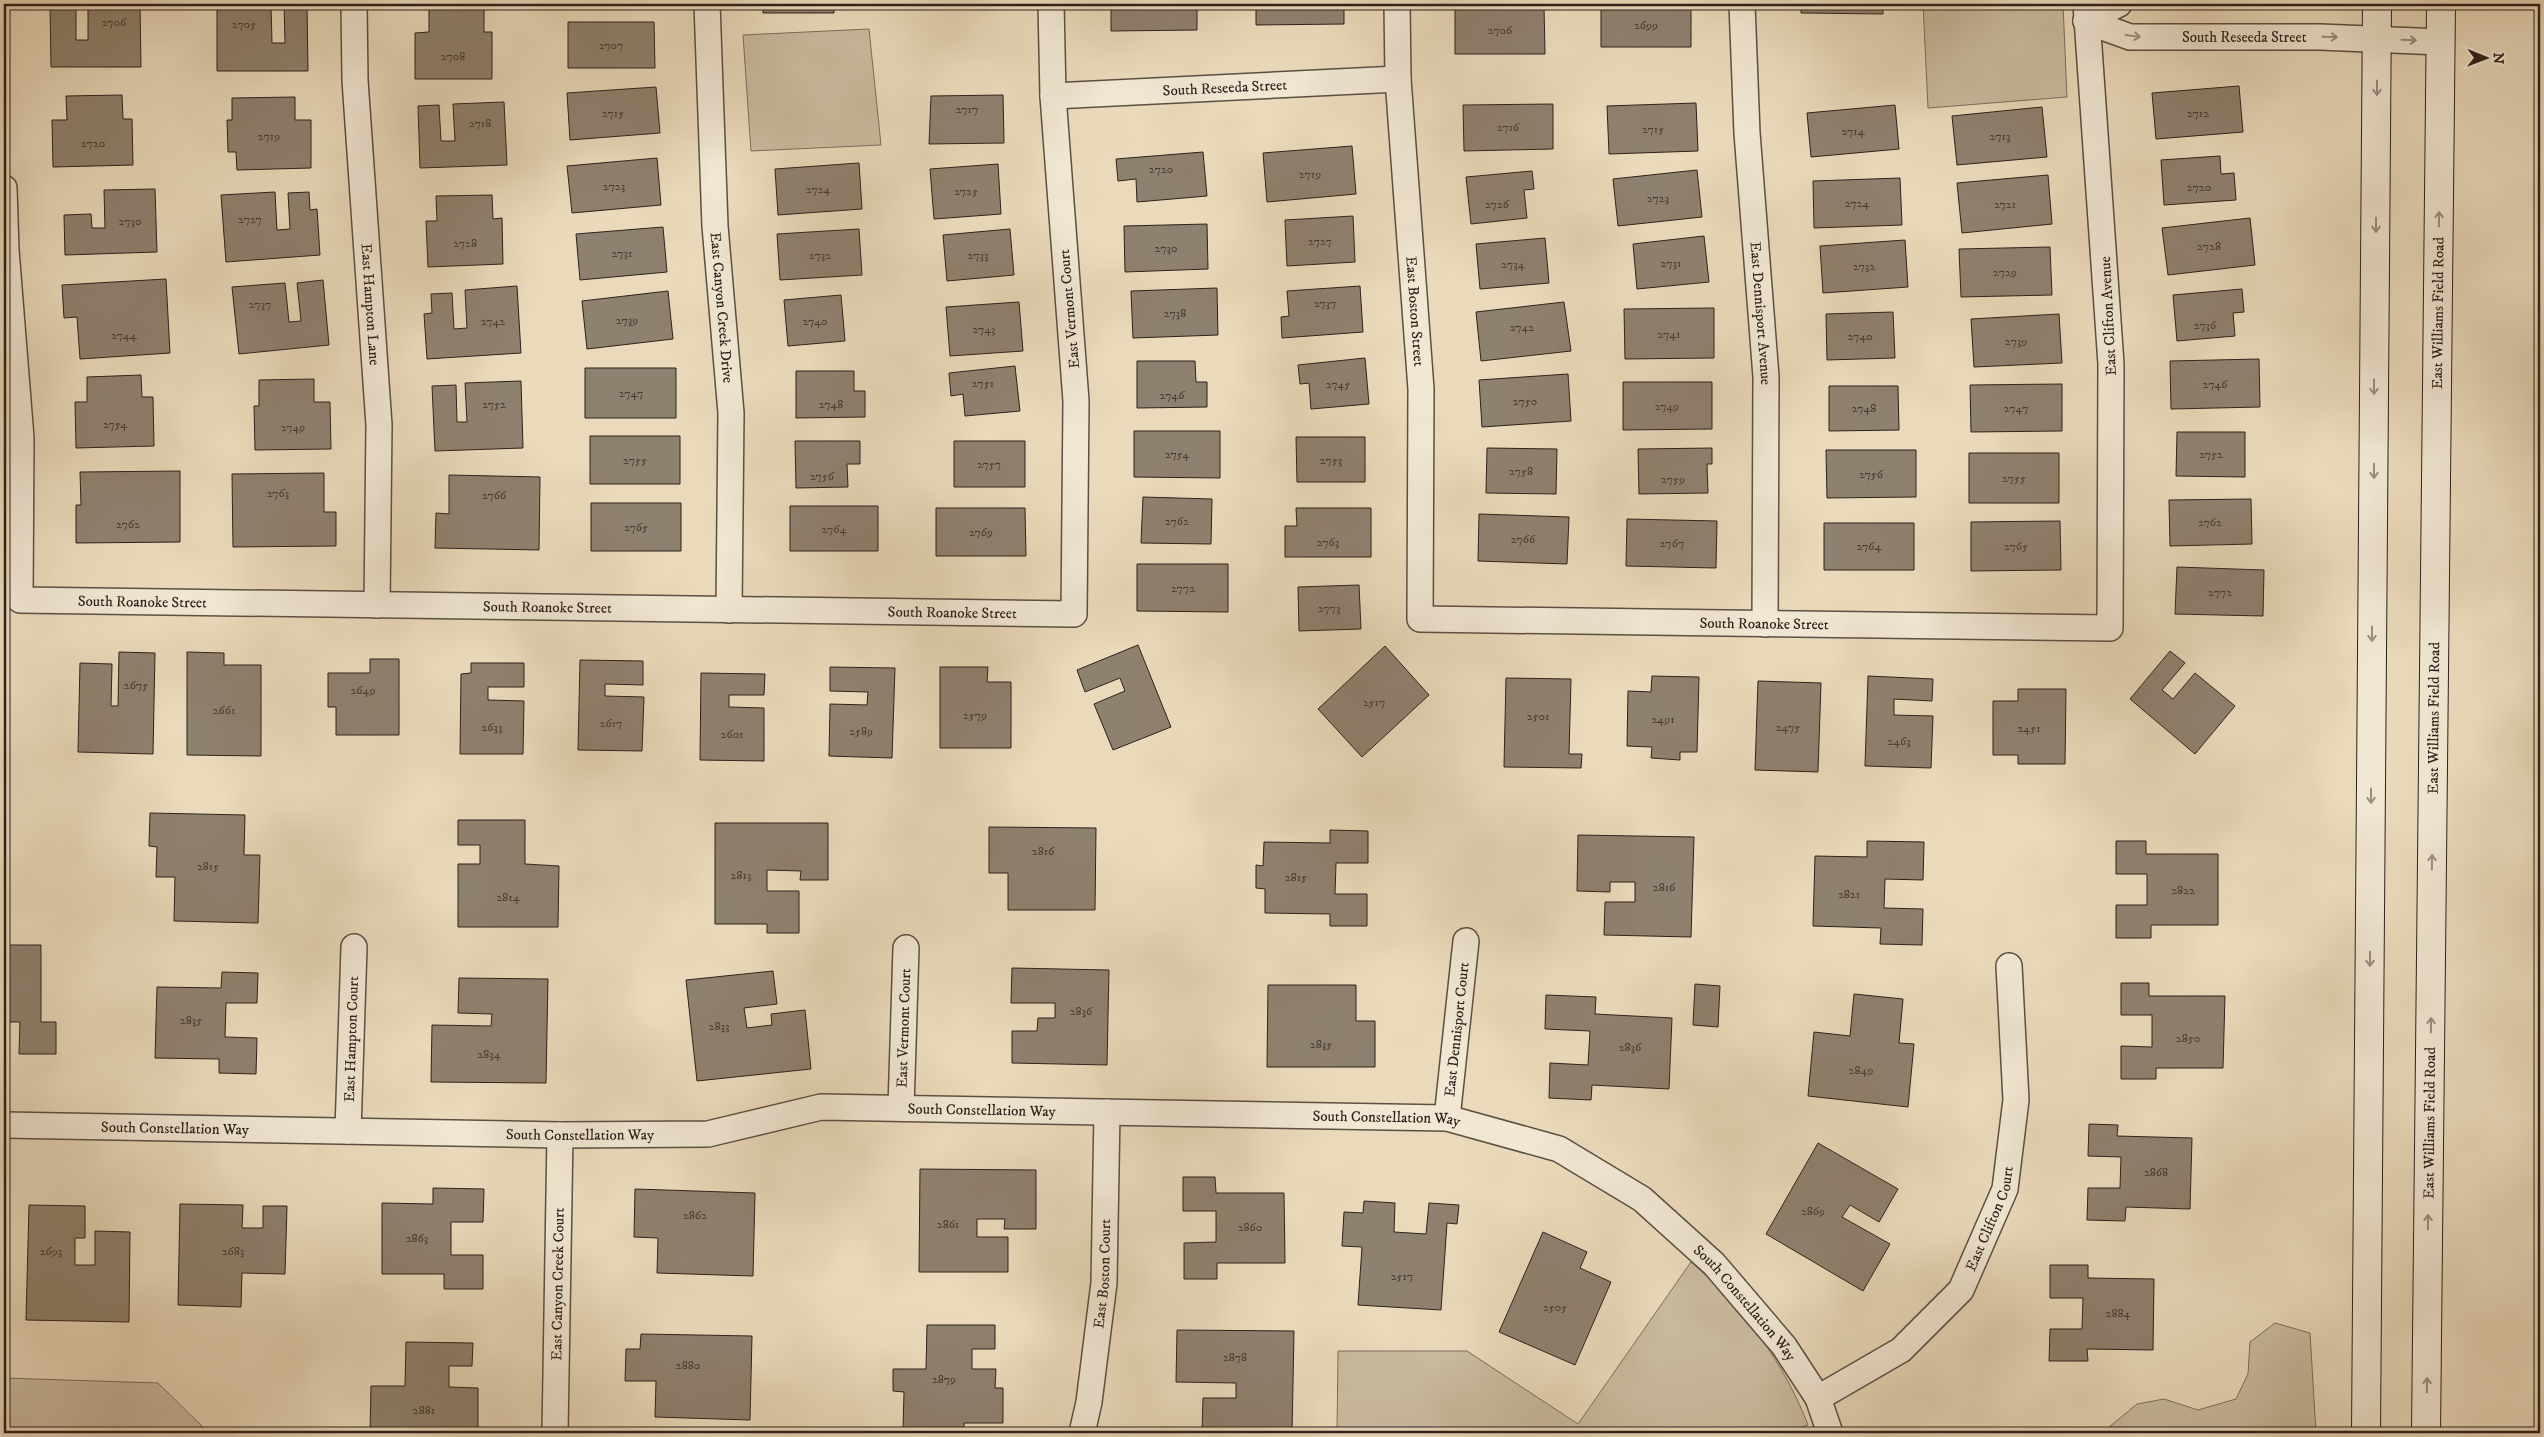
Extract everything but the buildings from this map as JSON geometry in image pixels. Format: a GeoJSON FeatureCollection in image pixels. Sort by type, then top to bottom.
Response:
{"type":"FeatureCollection","features":[{"type":"Feature","properties":{"kind":"main road"},"geometry":{"type":"LineString","coordinates":[[2366,1433],[2377,4]]}},
{"type":"Feature","properties":{"kind":"main road","name":"East Williams Field Road"},"geometry":{"type":"LineString","coordinates":[[2426,1433],[2442,4]]}},
{"type":"Feature","properties":{"kind":"street","name":"East Hampton Lane"},"geometry":{"type":"LineString","coordinates":[[354,4],[356,100],[379,425],[377,605]]}},
{"type":"Feature","properties":{"kind":"street","name":"East Canyon Creek Drive"},"geometry":{"type":"LineString","coordinates":[[707,4],[716,226],[731,413],[729,610]]}},
{"type":"Feature","properties":{"kind":"street","name":"East Vermont Court"},"geometry":{"type":"LineString","coordinates":[[1051,4],[1053,96],[1076,401],[1074,614]]}},
{"type":"Feature","properties":{"kind":"street","name":"East Boston Street"},"geometry":{"type":"LineString","coordinates":[[1396,4],[1398,79],[1421,389],[1420,619]]}},
{"type":"Feature","properties":{"kind":"street","name":"East Dennisport Avenue"},"geometry":{"type":"LineString","coordinates":[[1742,4],[1748,132],[1766,377],[1765,624]]}},
{"type":"Feature","properties":{"kind":"street"},"geometry":{"type":"LineString","coordinates":[[2086,12],[2119,4]]}},
{"type":"Feature","properties":{"kind":"street","name":"South Reseeda Street"},"geometry":{"type":"LineString","coordinates":[[2086,12],[2130,37],[2377,39],[2441,42]]}},
{"type":"Feature","properties":{"kind":"street","name":"East Clifton Avenue"},"geometry":{"type":"LineString","coordinates":[[2086,12],[2111,364],[2110,628]]}},
{"type":"Feature","properties":{"kind":"street","name":"South Reseeda Street"},"geometry":{"type":"LineString","coordinates":[[1053,96],[1398,79]]}},
{"type":"Feature","properties":{"kind":"street"},"geometry":{"type":"LineString","coordinates":[[4,188],[5,250]]}},
{"type":"Feature","properties":{"kind":"street","name":"South Roanoke Street"},"geometry":{"type":"LineString","coordinates":[[5,250],[21,438],[20,600],[1074,614]]}},
{"type":"Feature","properties":{"kind":"street","name":"South Roanoke Street"},"geometry":{"type":"LineString","coordinates":[[1420,619],[2110,628]]}},
{"type":"Feature","properties":{"kind":"street","name":"East Dennisport Court"},"geometry":{"type":"LineString","coordinates":[[1447,1118],[1466,940]]}},
{"type":"Feature","properties":{"kind":"street","name":"East Hampton Court"},"geometry":{"type":"LineString","coordinates":[[348,1131],[354,947]]}},
{"type":"Feature","properties":{"kind":"street","name":"East Vermont Court"},"geometry":{"type":"LineString","coordinates":[[901,1108],[906,948]]}},
{"type":"Feature","properties":{"kind":"street","name":"East Clifton Court"},"geometry":{"type":"LineString","coordinates":[[1818,1398],[1901,1350],[1961,1290],[2005,1189],[2016,1100],[2009,966]]}},
{"type":"Feature","properties":{"kind":"street","name":"South Constellation Way"},"geometry":{"type":"LineString","coordinates":[[4,1125],[560,1135],[708,1134],[821,1107],[1447,1118],[1559,1149],[1642,1199],[1714,1264],[1784,1346],[1818,1398],[1830,1433]]}},
{"type":"Feature","properties":{"kind":"street","name":"East Boston Court"},"geometry":{"type":"LineString","coordinates":[[1082,1433],[1089,1402],[1104,1283],[1107,1112]]}},
{"type":"Feature","properties":{"kind":"street","name":"East Canyon Creek Court"},"geometry":{"type":"LineString","coordinates":[[555,1433],[560,1135]]}},
{"type":"Feature","properties":{"kind":"shaded area"},"geometry":{"type":"Polygon","coordinates":[[[1923,4],[2063,4],[2067,97],[1928,108],[1923,4]]]}},
{"type":"Feature","properties":{"kind":"shaded area"},"geometry":{"type":"Polygon","coordinates":[[[869,29],[881,145],[751,151],[743,35],[869,29]]]}},
{"type":"Feature","properties":{"kind":"shaded area"},"geometry":{"type":"Polygon","coordinates":[[[1691,1262],[1710,1279],[1744,1316],[1774,1357],[1787,1379],[1808,1425],[1799,1428],[1802,1433],[1337,1433],[1338,1351],[1467,1351],[1578,1424],[1691,1262]]]}},
{"type":"Feature","properties":{"kind":"shaded area"},"geometry":{"type":"Polygon","coordinates":[[[2275,1323],[2310,1333],[2316,1433],[2102,1433],[2137,1404],[2164,1399],[2198,1410],[2236,1399],[2248,1374],[2250,1342],[2275,1323]]]}},
{"type":"Feature","properties":{"kind":"shaded area"},"geometry":{"type":"Polygon","coordinates":[[[4,1378],[158,1383],[209,1433],[4,1433],[4,1378]]]}}]}
